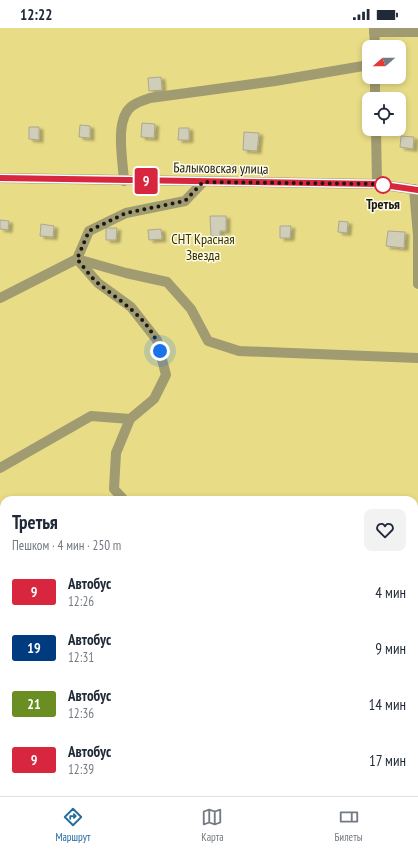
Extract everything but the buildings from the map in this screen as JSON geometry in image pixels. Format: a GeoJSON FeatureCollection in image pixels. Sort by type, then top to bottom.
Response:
{"type":"FeatureCollection","features":[{"type":"Feature","properties":{"kind":"street"},"geometry":{"type":"LineString","coordinates":[[374,30],[418,32]]}},
{"type":"Feature","properties":{"kind":"street"},"geometry":{"type":"LineString","coordinates":[[124,181],[121,122],[127,111],[133,105],[150,98],[275,81],[362,66]]}},
{"type":"Feature","properties":{"kind":"street"},"geometry":{"type":"LineString","coordinates":[[376,136],[377,184]]}},
{"type":"Feature","properties":{"kind":"street","name":"Балыковская улица"},"geometry":{"type":"LineString","coordinates":[[0,178],[377,184],[416,189]]}},
{"type":"Feature","properties":{"kind":"street"},"geometry":{"type":"LineString","coordinates":[[0,298],[77,259],[89,231],[126,213],[185,201],[203,182]]}},
{"type":"Feature","properties":{"kind":"street"},"geometry":{"type":"LineString","coordinates":[[416,189],[418,284]]}},
{"type":"Feature","properties":{"kind":"street"},"geometry":{"type":"LineString","coordinates":[[77,259],[126,273],[167,282],[191,309],[208,341],[239,351],[418,358]]}},
{"type":"Feature","properties":{"kind":"street"},"geometry":{"type":"LineString","coordinates":[[77,259],[98,284],[131,307],[157,340],[166,375],[154,399],[130,419],[116,453],[114,489],[120,496]]}},
{"type":"Feature","properties":{"kind":"street"},"geometry":{"type":"LineString","coordinates":[[0,468],[91,416],[130,419]]}},
{"type":"Feature","properties":{"kind":"green space","name":"СНТ Красная Звезда"},"geometry":{"type":"Polygon","coordinates":[[[0,28],[418,28],[418,496],[0,496],[0,28]]]}},
{"type":"Feature","properties":{"kind":"bus line","name":"9"},"geometry":{"type":"LineString","coordinates":[[0,178],[377,184],[418,190]]}},
{"type":"Feature","properties":{"kind":"place","name":"Третья"},"geometry":{"type":"Point","coordinates":[383,185]}},
{"type":"Feature","properties":{"kind":"route"},"geometry":{"type":"LineString","coordinates":[[160,351],[157,340],[131,307],[98,284],[77,259],[89,231],[126,213],[185,201],[203,182],[377,184],[389,186],[383,185]]}}]}
